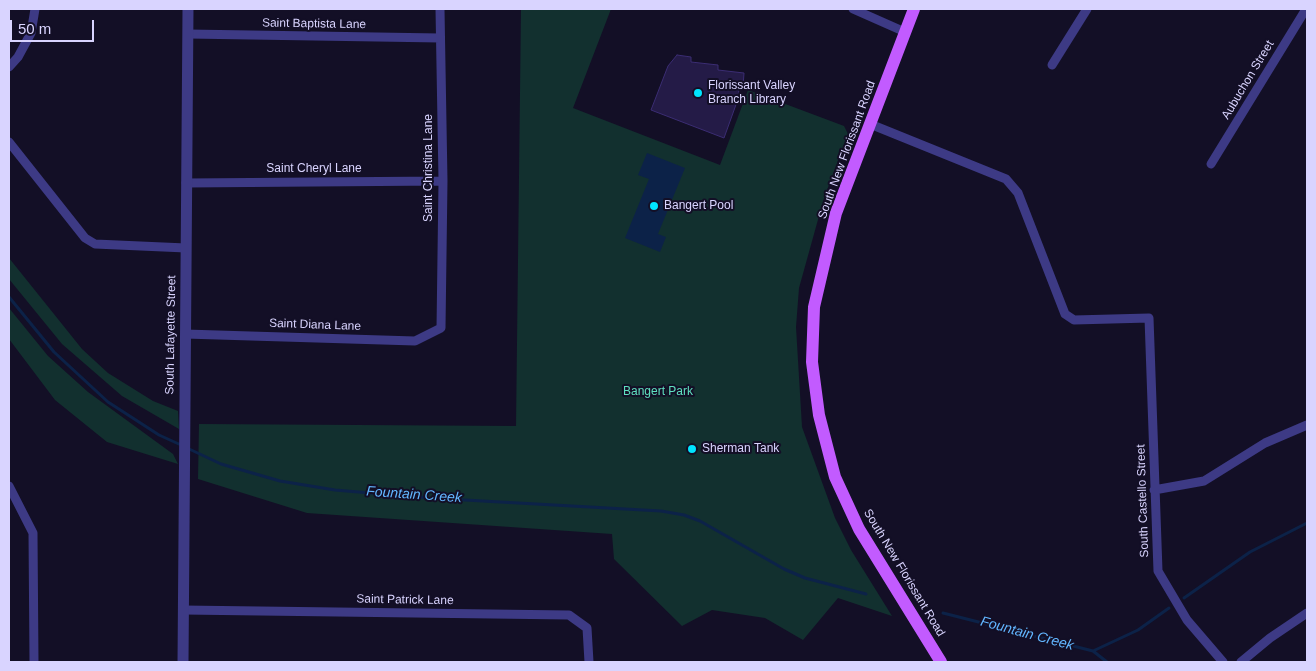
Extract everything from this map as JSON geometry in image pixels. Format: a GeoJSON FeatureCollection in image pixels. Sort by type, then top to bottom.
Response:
{"type":"FeatureCollection","features":[{"type":"Feature","properties":{"kind":"main road","name":"South New Florissant Road"},"geometry":{"type":"LineString","coordinates":[[914,9],[836,214],[814,306],[812,362],[819,415],[835,476],[859,529],[941,662]]}},
{"type":"Feature","properties":{"kind":"street"},"geometry":{"type":"LineString","coordinates":[[9,67],[18,57],[31,33],[35,9]]}},
{"type":"Feature","properties":{"kind":"street","name":"South Lafayette Street"},"geometry":{"type":"LineString","coordinates":[[183,662],[188,9]]}},
{"type":"Feature","properties":{"kind":"street","name":"Saint Christina Lane"},"geometry":{"type":"LineString","coordinates":[[440,9],[443,181],[440,328]]}},
{"type":"Feature","properties":{"kind":"street"},"geometry":{"type":"LineString","coordinates":[[853,9],[905,32]]}},
{"type":"Feature","properties":{"kind":"street"},"geometry":{"type":"LineString","coordinates":[[1052,65],[1087,9]]}},
{"type":"Feature","properties":{"kind":"street"},"geometry":{"type":"LineString","coordinates":[[1294,9],[1305,13]]}},
{"type":"Feature","properties":{"kind":"street","name":"Aubuchon Street"},"geometry":{"type":"LineString","coordinates":[[1211,164],[1305,13]]}},
{"type":"Feature","properties":{"kind":"street","name":"Saint Baptista Lane"},"geometry":{"type":"LineString","coordinates":[[188,34],[440,38]]}},
{"type":"Feature","properties":{"kind":"street","name":"South Castello Street"},"geometry":{"type":"LineString","coordinates":[[870,124],[1006,179],[1018,193],[1065,314],[1074,320],[1149,318],[1158,570],[1187,620],[1223,662]]}},
{"type":"Feature","properties":{"kind":"street"},"geometry":{"type":"LineString","coordinates":[[9,142],[85,238],[94,244],[186,248]]}},
{"type":"Feature","properties":{"kind":"street","name":"Saint Cheryl Lane"},"geometry":{"type":"LineString","coordinates":[[186,183],[443,181]]}},
{"type":"Feature","properties":{"kind":"street","name":"Saint Diana Lane"},"geometry":{"type":"LineString","coordinates":[[185,334],[415,341],[440,328]]}},
{"type":"Feature","properties":{"kind":"street"},"geometry":{"type":"LineString","coordinates":[[1154,490],[1204,481],[1265,442],[1307,425]]}},
{"type":"Feature","properties":{"kind":"street"},"geometry":{"type":"LineString","coordinates":[[9,486],[32,533],[34,662]]}},
{"type":"Feature","properties":{"kind":"street","name":"Saint Patrick Lane"},"geometry":{"type":"LineString","coordinates":[[183,610],[569,614],[587,628],[589,662]]}},
{"type":"Feature","properties":{"kind":"street"},"geometry":{"type":"LineString","coordinates":[[1241,662],[1270,638],[1307,613]]}},
{"type":"Feature","properties":{"kind":"green space","name":"Bangert Park"},"geometry":{"type":"Polygon","coordinates":[[[521,9],[611,9],[573,108],[720,165],[748,90],[844,126],[848,134],[824,198],[799,288],[796,327],[802,427],[835,518],[851,550],[892,616],[838,598],[803,640],[765,618],[712,610],[682,626],[614,559],[612,534],[307,513],[198,479],[199,424],[516,426],[521,9]]]}},
{"type":"Feature","properties":{"kind":"green space"},"geometry":{"type":"Polygon","coordinates":[[[9,258],[82,349],[108,373],[153,401],[178,411],[179,429],[122,396],[62,344],[9,279],[9,258]]]}},
{"type":"Feature","properties":{"kind":"green space"},"geometry":{"type":"Polygon","coordinates":[[[9,308],[48,356],[88,392],[173,454],[178,464],[107,442],[55,400],[9,339],[9,308]]]}},
{"type":"Feature","properties":{"kind":"water","name":"Bangert Pool"},"geometry":{"type":"Polygon","coordinates":[[[647,153],[685,168],[658,234],[666,237],[660,252],[625,238],[649,179],[638,175],[647,153]]]}},
{"type":"Feature","properties":{"kind":"building","name":"Florissant Valley Branch Library"},"geometry":{"type":"Polygon","coordinates":[[[677,55],[691,57],[691,62],[718,65],[718,70],[744,73],[743,87],[739,88],[738,99],[724,138],[651,110],[668,66],[677,55]]]}},
{"type":"Feature","properties":{"kind":"waterway","name":"Fountain Creek"},"geometry":{"type":"LineString","coordinates":[[9,297],[54,352],[108,402],[159,435],[181,445]]}},
{"type":"Feature","properties":{"kind":"waterway","name":"Fountain Creek"},"geometry":{"type":"LineString","coordinates":[[187,448],[221,464],[280,481],[335,490],[429,498],[661,511],[684,515],[700,521],[784,569],[805,578],[866,594]]}},
{"type":"Feature","properties":{"kind":"waterway"},"geometry":{"type":"LineString","coordinates":[[1184,598],[1250,552],[1307,523]]}},
{"type":"Feature","properties":{"kind":"waterway"},"geometry":{"type":"LineString","coordinates":[[1093,651],[1138,630],[1169,608]]}},
{"type":"Feature","properties":{"kind":"waterway","name":"Fountain Creek"},"geometry":{"type":"LineString","coordinates":[[943,613],[1093,651],[1107,662]]}},
{"type":"Feature","properties":{"kind":"place","name":"Florissant Valley Branch Library"},"geometry":{"type":"Point","coordinates":[698,93]}},
{"type":"Feature","properties":{"kind":"place","name":"Bangert Pool"},"geometry":{"type":"Point","coordinates":[654,206]}},
{"type":"Feature","properties":{"kind":"place","name":"Sherman Tank"},"geometry":{"type":"Point","coordinates":[692,449]}}]}
